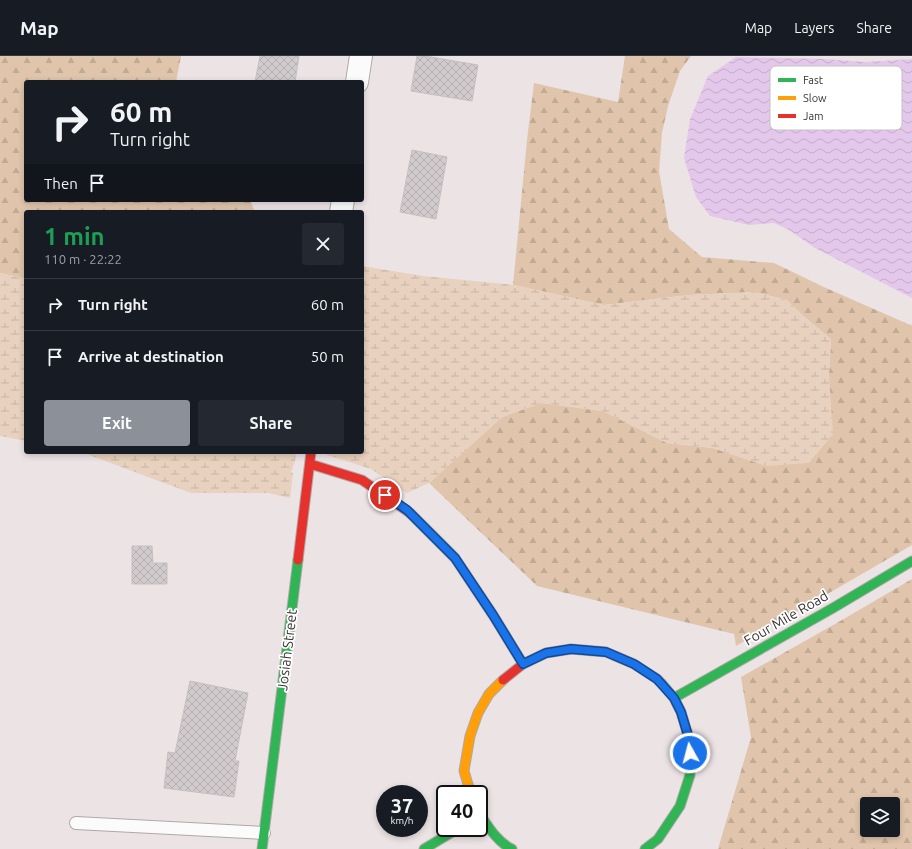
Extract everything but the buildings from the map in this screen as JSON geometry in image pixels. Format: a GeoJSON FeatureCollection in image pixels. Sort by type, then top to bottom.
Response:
{"type":"FeatureCollection","features":[{"type":"Feature","properties":{"kind":"street"},"geometry":{"type":"LineString","coordinates":[[358,80],[361,56]]}},
{"type":"Feature","properties":{"kind":"street","name":"Josiah Street"},"geometry":{"type":"LineString","coordinates":[[262,849],[311,454]]}},
{"type":"Feature","properties":{"kind":"street"},"geometry":{"type":"LineString","coordinates":[[310,464],[362,480],[407,510],[455,558],[493,615],[523,664]]}},
{"type":"Feature","properties":{"kind":"street","name":"Four Mile Road"},"geometry":{"type":"LineString","coordinates":[[674,698],[833,608],[912,561]]}},
{"type":"Feature","properties":{"kind":"street"},"geometry":{"type":"LineString","coordinates":[[468,785],[464,771],[470,736],[478,713],[489,694],[507,676],[523,664],[546,653],[571,649],[606,652],[634,664],[657,679],[674,698],[681,712],[690,742],[690,775],[680,806],[658,839],[645,849]]}},
{"type":"Feature","properties":{"kind":"street"},"geometry":{"type":"LineString","coordinates":[[488,827],[508,847],[512,849]]}},
{"type":"Feature","properties":{"kind":"street"},"geometry":{"type":"LineString","coordinates":[[424,849],[444,837]]}},
{"type":"Feature","properties":{"kind":"lane"},"geometry":{"type":"LineString","coordinates":[[76,823],[264,833]]}},
{"type":"Feature","properties":{"kind":"green space"},"geometry":{"type":"Polygon","coordinates":[[[0,56],[181,56],[176,80],[24,80],[24,202],[251,202],[254,210],[24,210],[24,279],[0,273],[0,56]]]}},
{"type":"Feature","properties":{"kind":"green space"},"geometry":{"type":"Polygon","coordinates":[[[625,56],[691,56],[680,71],[668,106],[662,133],[659,171],[669,229],[702,257],[774,263],[826,288],[912,325],[912,545],[736,646],[734,634],[537,586],[429,483],[502,417],[541,403],[603,411],[667,443],[713,448],[767,466],[829,374],[831,339],[802,315],[787,300],[754,292],[689,295],[604,305],[513,285],[534,83],[618,102],[625,56]]]}},
{"type":"Feature","properties":{"kind":"green space"},"geometry":{"type":"Polygon","coordinates":[[[364,266],[423,276],[515,285],[604,305],[689,295],[754,292],[787,300],[802,315],[831,339],[829,374],[833,434],[809,463],[767,466],[713,448],[667,443],[603,411],[541,403],[502,417],[429,483],[407,493],[371,469],[327,455],[364,454],[364,266]]]}},
{"type":"Feature","properties":{"kind":"green space"},"geometry":{"type":"Polygon","coordinates":[[[0,273],[24,279],[24,441],[0,436],[0,273]]]}},
{"type":"Feature","properties":{"kind":"green space"},"geometry":{"type":"Polygon","coordinates":[[[86,454],[296,454],[291,472],[293,473],[290,498],[268,493],[191,493],[86,454]]]}},
{"type":"Feature","properties":{"kind":"green space"},"geometry":{"type":"Polygon","coordinates":[[[912,579],[912,849],[718,849],[751,737],[741,677],[912,579]]]}},
{"type":"Feature","properties":{"kind":"water"},"geometry":{"type":"Polygon","coordinates":[[[736,57],[825,59],[865,62],[912,59],[912,298],[815,248],[789,230],[774,223],[749,225],[710,216],[696,197],[684,158],[690,119],[708,76],[736,57]]]}},
{"type":"Feature","properties":{"kind":"traffic: fast"},"geometry":{"type":"LineString","coordinates":[[262,849],[298,560]]}},
{"type":"Feature","properties":{"kind":"traffic: fast"},"geometry":{"type":"LineString","coordinates":[[674,698],[833,608],[912,561]]}},
{"type":"Feature","properties":{"kind":"traffic: fast"},"geometry":{"type":"LineString","coordinates":[[645,849],[658,839],[680,806],[690,775],[690,742],[681,712],[674,698],[662,684]]}},
{"type":"Feature","properties":{"kind":"traffic: fast"},"geometry":{"type":"LineString","coordinates":[[488,826],[497,838],[512,849]]}},
{"type":"Feature","properties":{"kind":"traffic: fast"},"geometry":{"type":"LineString","coordinates":[[424,849],[444,837]]}},
{"type":"Feature","properties":{"kind":"traffic: slow"},"geometry":{"type":"LineString","coordinates":[[410,513],[455,558],[493,615],[523,664]]}},
{"type":"Feature","properties":{"kind":"traffic: slow"},"geometry":{"type":"LineString","coordinates":[[468,785],[464,771],[470,736],[478,713],[489,694],[503,680]]}},
{"type":"Feature","properties":{"kind":"traffic: jam"},"geometry":{"type":"LineString","coordinates":[[298,560],[311,454]]}},
{"type":"Feature","properties":{"kind":"traffic: jam"},"geometry":{"type":"LineString","coordinates":[[310,464],[362,480],[410,513]]}},
{"type":"Feature","properties":{"kind":"traffic: jam"},"geometry":{"type":"LineString","coordinates":[[503,680],[523,664],[546,653],[571,649],[606,652],[634,664],[662,684]]}},
{"type":"Feature","properties":{"kind":"route"},"geometry":{"type":"LineString","coordinates":[[385,495],[407,510],[455,558],[493,615],[523,664],[546,653],[571,649],[606,652],[634,664],[657,679],[674,698],[681,712],[690,742],[690,753]]}}]}
